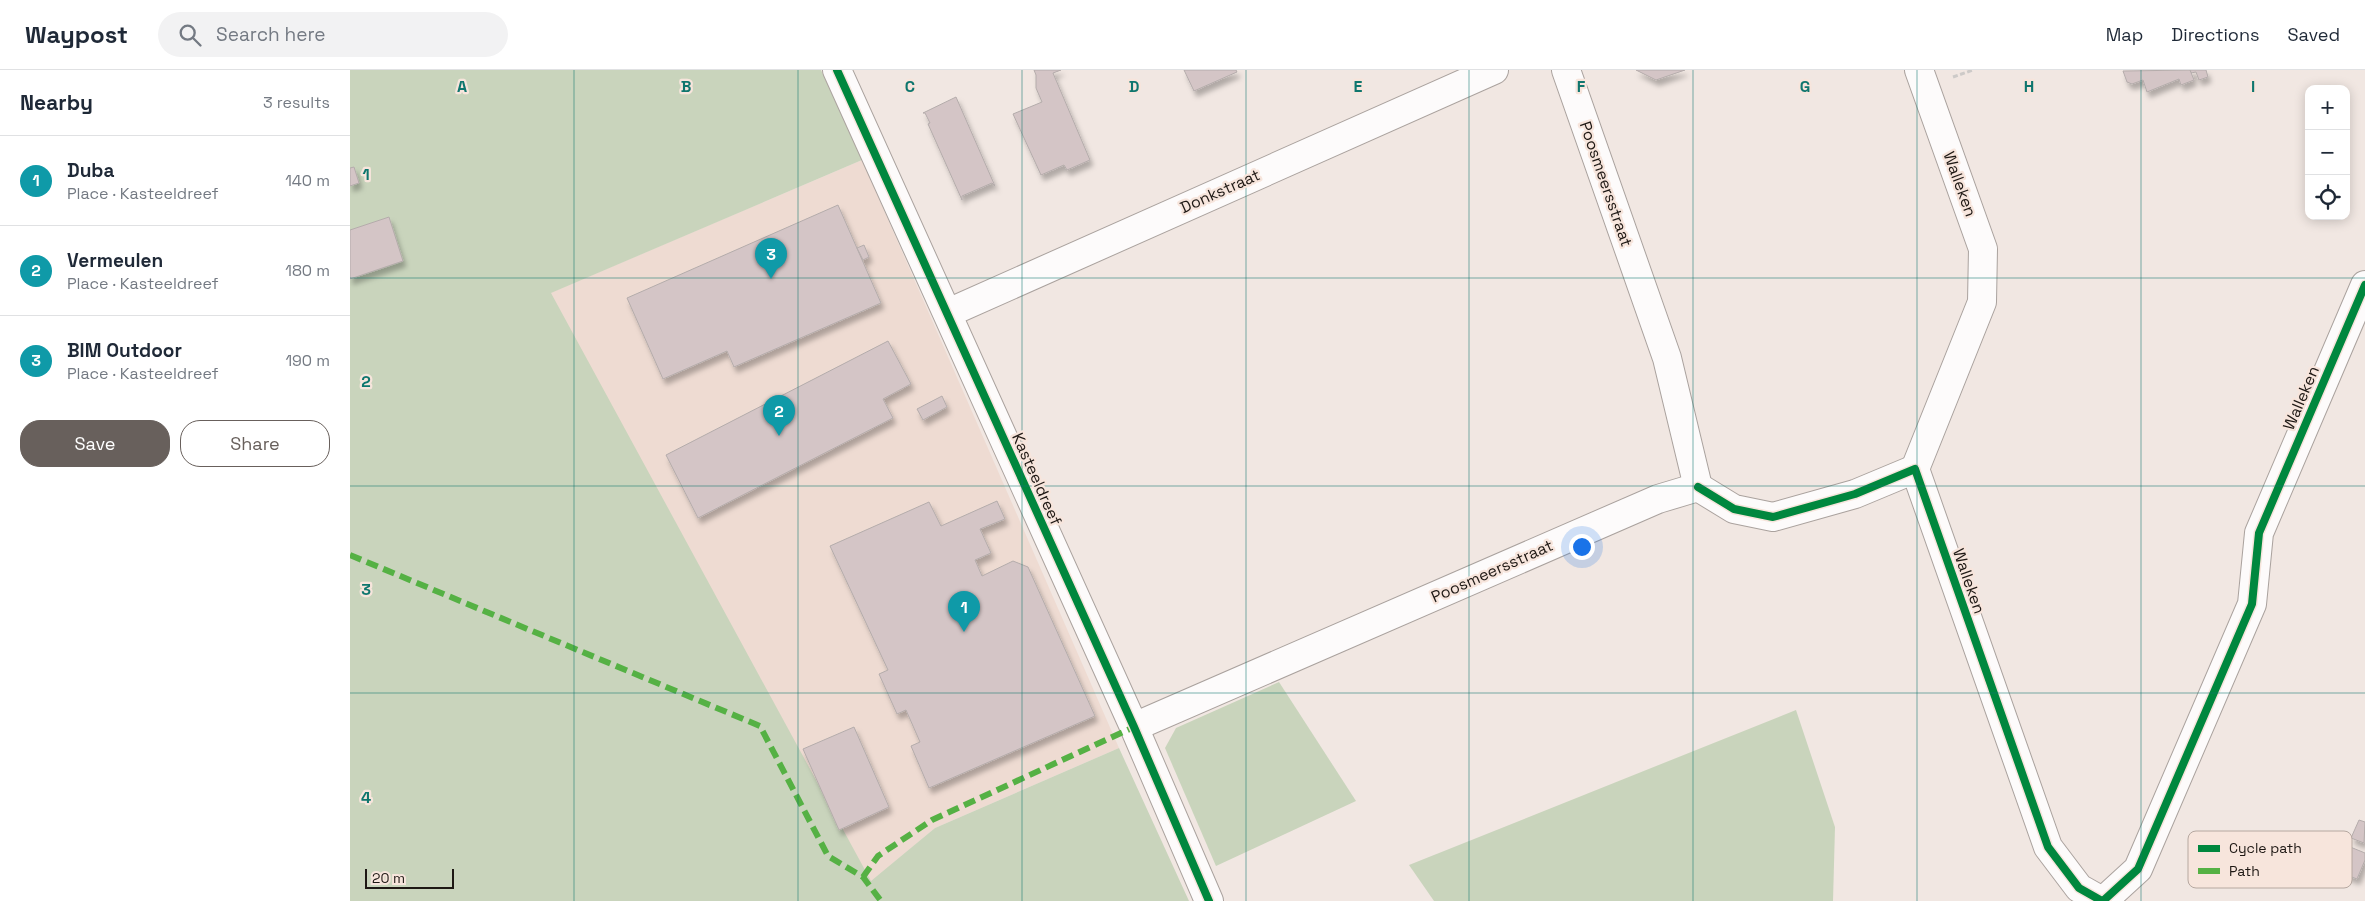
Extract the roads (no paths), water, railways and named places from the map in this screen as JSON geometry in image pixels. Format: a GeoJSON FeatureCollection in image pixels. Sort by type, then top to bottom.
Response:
{"type":"FeatureCollection","features":[{"type":"Feature","properties":{"kind":"street","name":"Kasteeldreef"},"geometry":{"type":"LineString","coordinates":[[837,70],[1134,727],[1209,901]]}},
{"type":"Feature","properties":{"kind":"street","name":"Donkstraat"},"geometry":{"type":"LineString","coordinates":[[948,314],[1494,70]]}},
{"type":"Feature","properties":{"kind":"street","name":"Poosmeersstraat"},"geometry":{"type":"LineString","coordinates":[[1134,727],[1658,499],[1698,487],[1667,358],[1566,70]]}},
{"type":"Feature","properties":{"kind":"street","name":"Walleken"},"geometry":{"type":"LineString","coordinates":[[1919,70],[1982,249],[1982,302],[1915,469],[2048,847],[2079,888],[2103,901],[2138,869],[2252,604],[2259,533],[2365,286]]}},
{"type":"Feature","properties":{"kind":"street"},"geometry":{"type":"LineString","coordinates":[[1698,487],[1734,509],[1773,517],[1854,494],[1915,469]]}},
{"type":"Feature","properties":{"kind":"place","name":"BIM Outdoor"},"geometry":{"type":"Point","coordinates":[771,279]}},
{"type":"Feature","properties":{"kind":"place","name":"Vermeulen"},"geometry":{"type":"Point","coordinates":[779,436]}},
{"type":"Feature","properties":{"kind":"place","name":"Duba"},"geometry":{"type":"Point","coordinates":[964,632]}}]}
